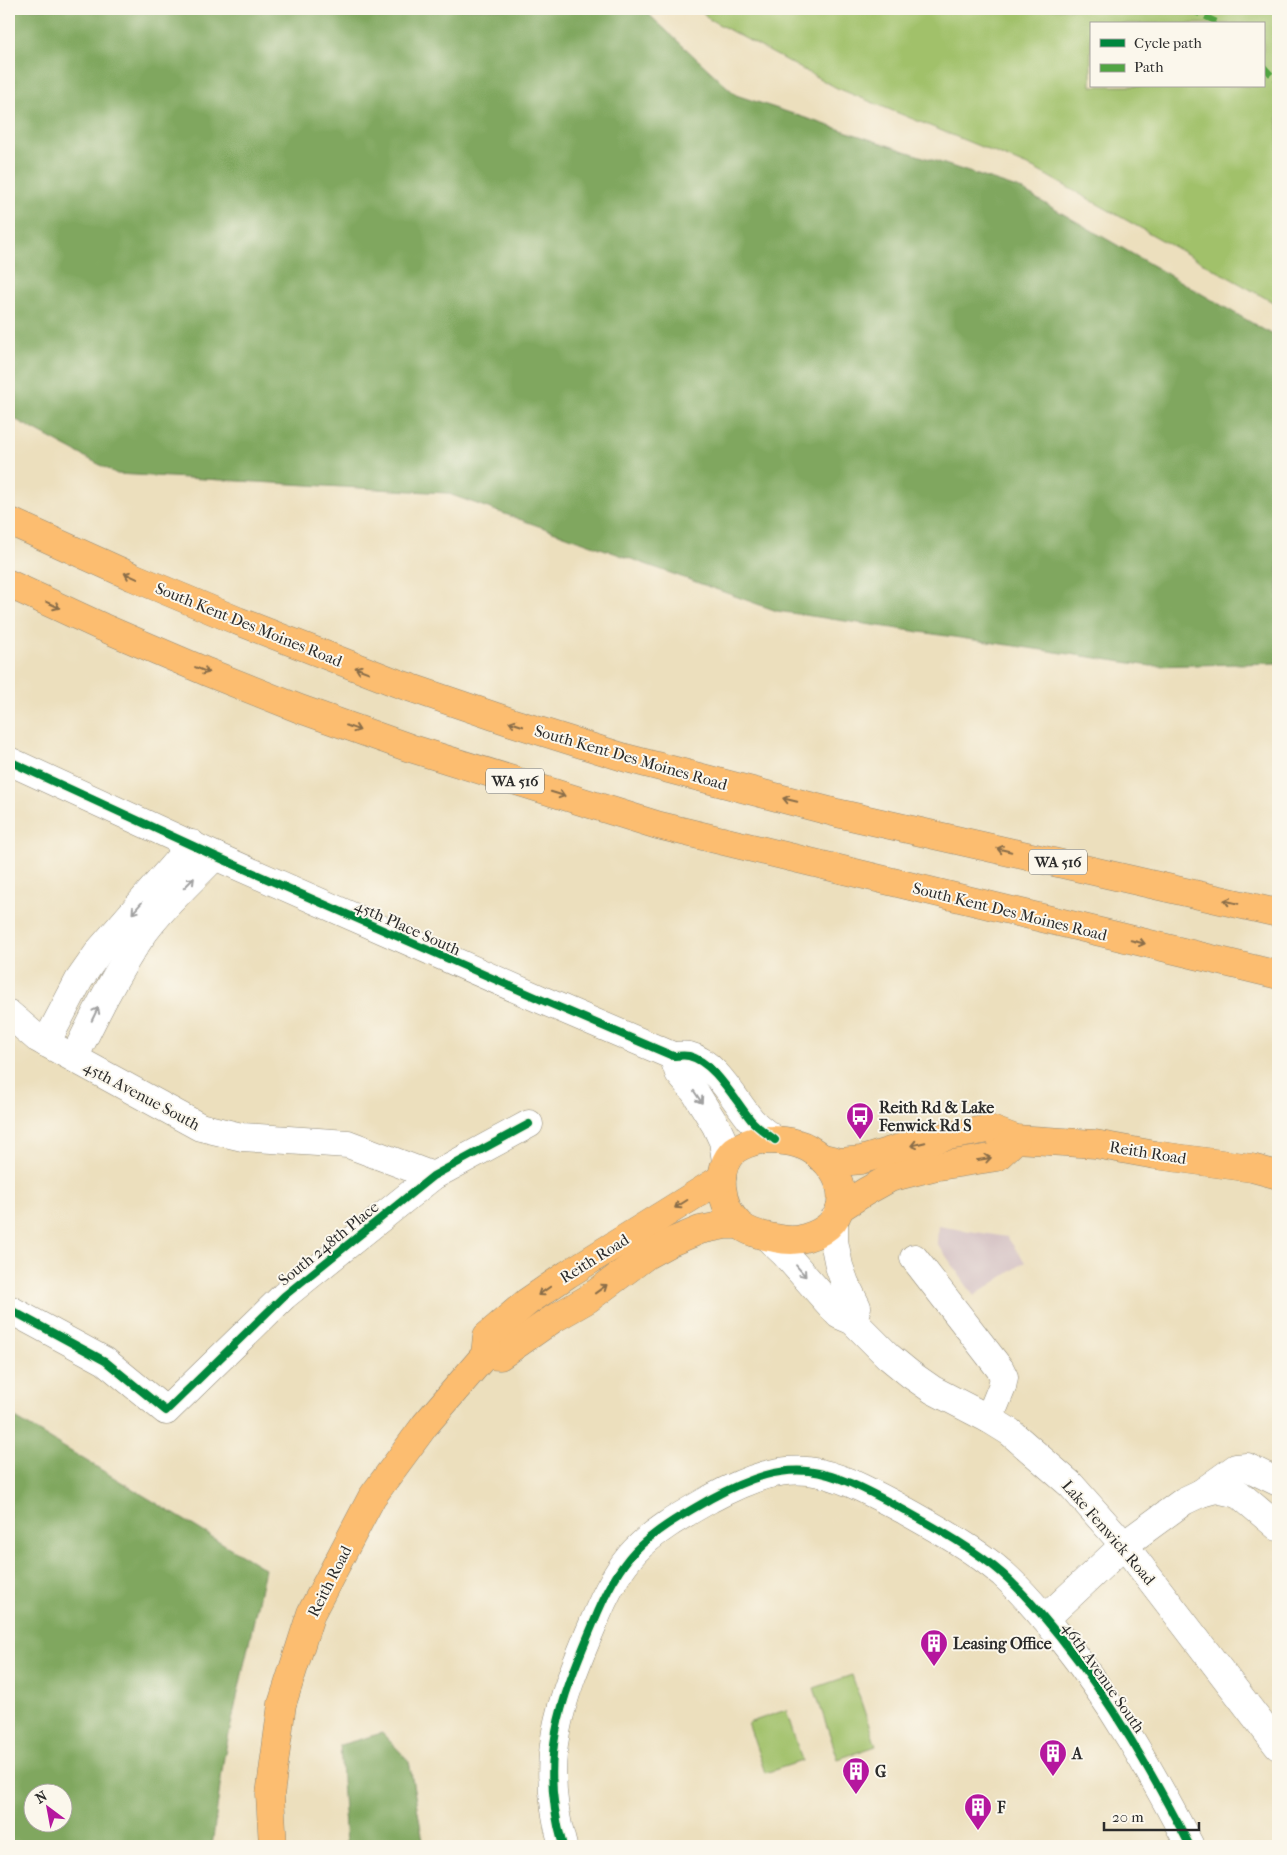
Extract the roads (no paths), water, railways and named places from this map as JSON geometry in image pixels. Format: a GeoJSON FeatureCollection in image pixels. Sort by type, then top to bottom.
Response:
{"type":"FeatureCollection","features":[{"type":"Feature","properties":{"kind":"main road","name":"South Kent Des Moines Road"},"geometry":{"type":"LineString","coordinates":[[9,521],[229,618],[397,683],[511,722],[626,758],[837,813],[1278,913]]}},
{"type":"Feature","properties":{"kind":"main road","name":"South Kent Des Moines Road"},"geometry":{"type":"LineString","coordinates":[[9,584],[102,627],[300,709],[410,748],[658,826],[1278,975]]}},
{"type":"Feature","properties":{"kind":"main road","name":"Reith Road"},"geometry":{"type":"LineString","coordinates":[[820,1157],[841,1162],[861,1160],[912,1145],[989,1129],[1016,1139],[1095,1144],[1252,1168],[1278,1175]]}},
{"type":"Feature","properties":{"kind":"main road","name":"Reith Road"},"geometry":{"type":"LineString","coordinates":[[485,1355],[500,1356],[553,1319],[588,1299],[647,1255],[700,1230],[724,1225],[740,1225],[753,1233],[767,1237],[785,1240],[804,1239],[824,1230],[837,1213],[865,1192],[890,1178],[933,1167],[997,1156],[1016,1139]]}},
{"type":"Feature","properties":{"kind":"main road","name":"Reith Road"},"geometry":{"type":"LineString","coordinates":[[273,1846],[270,1796],[282,1704],[311,1613],[372,1497],[425,1425],[485,1355],[487,1336],[527,1302],[724,1170],[734,1150],[744,1144],[760,1140],[776,1140],[791,1142],[808,1148],[835,1171],[842,1194],[837,1213]]}},
{"type":"Feature","properties":{"kind":"main road"},"geometry":{"type":"LineString","coordinates":[[724,1170],[722,1195],[729,1211],[740,1225]]}},
{"type":"Feature","properties":{"kind":"street","name":"45th Place South"},"geometry":{"type":"LineString","coordinates":[[9,762],[204,851],[542,1000],[673,1056],[690,1056],[705,1065],[729,1089],[752,1121],[776,1140]]}},
{"type":"Feature","properties":{"kind":"street"},"geometry":{"type":"LineString","coordinates":[[46,1044],[79,980],[100,950],[204,851]]}},
{"type":"Feature","properties":{"kind":"street"},"geometry":{"type":"LineString","coordinates":[[74,1058],[112,981],[141,936],[167,905],[204,851]]}},
{"type":"Feature","properties":{"kind":"street","name":"45th Avenue South"},"geometry":{"type":"LineString","coordinates":[[9,1014],[20,1026],[46,1044],[200,1127],[242,1137],[348,1144],[433,1176]]}},
{"type":"Feature","properties":{"kind":"street"},"geometry":{"type":"LineString","coordinates":[[673,1056],[679,1073],[695,1092],[723,1141],[724,1170]]}},
{"type":"Feature","properties":{"kind":"street","name":"South 248th Place"},"geometry":{"type":"LineString","coordinates":[[9,1309],[105,1361],[166,1411],[284,1296],[433,1176],[529,1124]]}},
{"type":"Feature","properties":{"kind":"street"},"geometry":{"type":"LineString","coordinates":[[837,1213],[834,1241],[839,1266],[857,1307],[854,1322]]}},
{"type":"Feature","properties":{"kind":"street","name":"Lake Fenwick Road"},"geometry":{"type":"LineString","coordinates":[[767,1237],[784,1253],[839,1316],[854,1322],[888,1356],[910,1374],[933,1390],[989,1419],[1024,1444],[1071,1485],[1124,1545],[1278,1746]]}},
{"type":"Feature","properties":{"kind":"street"},"geometry":{"type":"LineString","coordinates":[[914,1258],[1004,1376],[1002,1388],[989,1419]]}},
{"type":"Feature","properties":{"kind":"street","name":"46th Avenue South"},"geometry":{"type":"LineString","coordinates":[[1045,1619],[1124,1545],[1184,1501],[1201,1492],[1236,1468],[1247,1467],[1278,1482]]}},
{"type":"Feature","properties":{"kind":"street","name":"46th Avenue South"},"geometry":{"type":"LineString","coordinates":[[563,1846],[555,1817],[551,1786],[556,1725],[568,1682],[601,1605],[617,1575],[634,1552],[655,1534],[684,1514],[715,1497],[767,1474],[786,1470],[824,1472],[862,1487],[934,1526],[1002,1574],[1045,1619],[1079,1660],[1119,1718],[1190,1846]]}},
{"type":"Feature","properties":{"kind":"street"},"geometry":{"type":"LineString","coordinates":[[1201,1492],[1216,1489],[1239,1494],[1278,1526]]}},
{"type":"Feature","properties":{"kind":"place","name":"Reith Rd & Lake Fenwick Rd S"},"geometry":{"type":"Point","coordinates":[860,1140]}},
{"type":"Feature","properties":{"kind":"place","name":"Leasing Office"},"geometry":{"type":"Point","coordinates":[934,1667]}},
{"type":"Feature","properties":{"kind":"place","name":"A"},"geometry":{"type":"Point","coordinates":[1053,1777]}},
{"type":"Feature","properties":{"kind":"place","name":"G"},"geometry":{"type":"Point","coordinates":[856,1795]}},
{"type":"Feature","properties":{"kind":"place","name":"F"},"geometry":{"type":"Point","coordinates":[978,1831]}}]}
